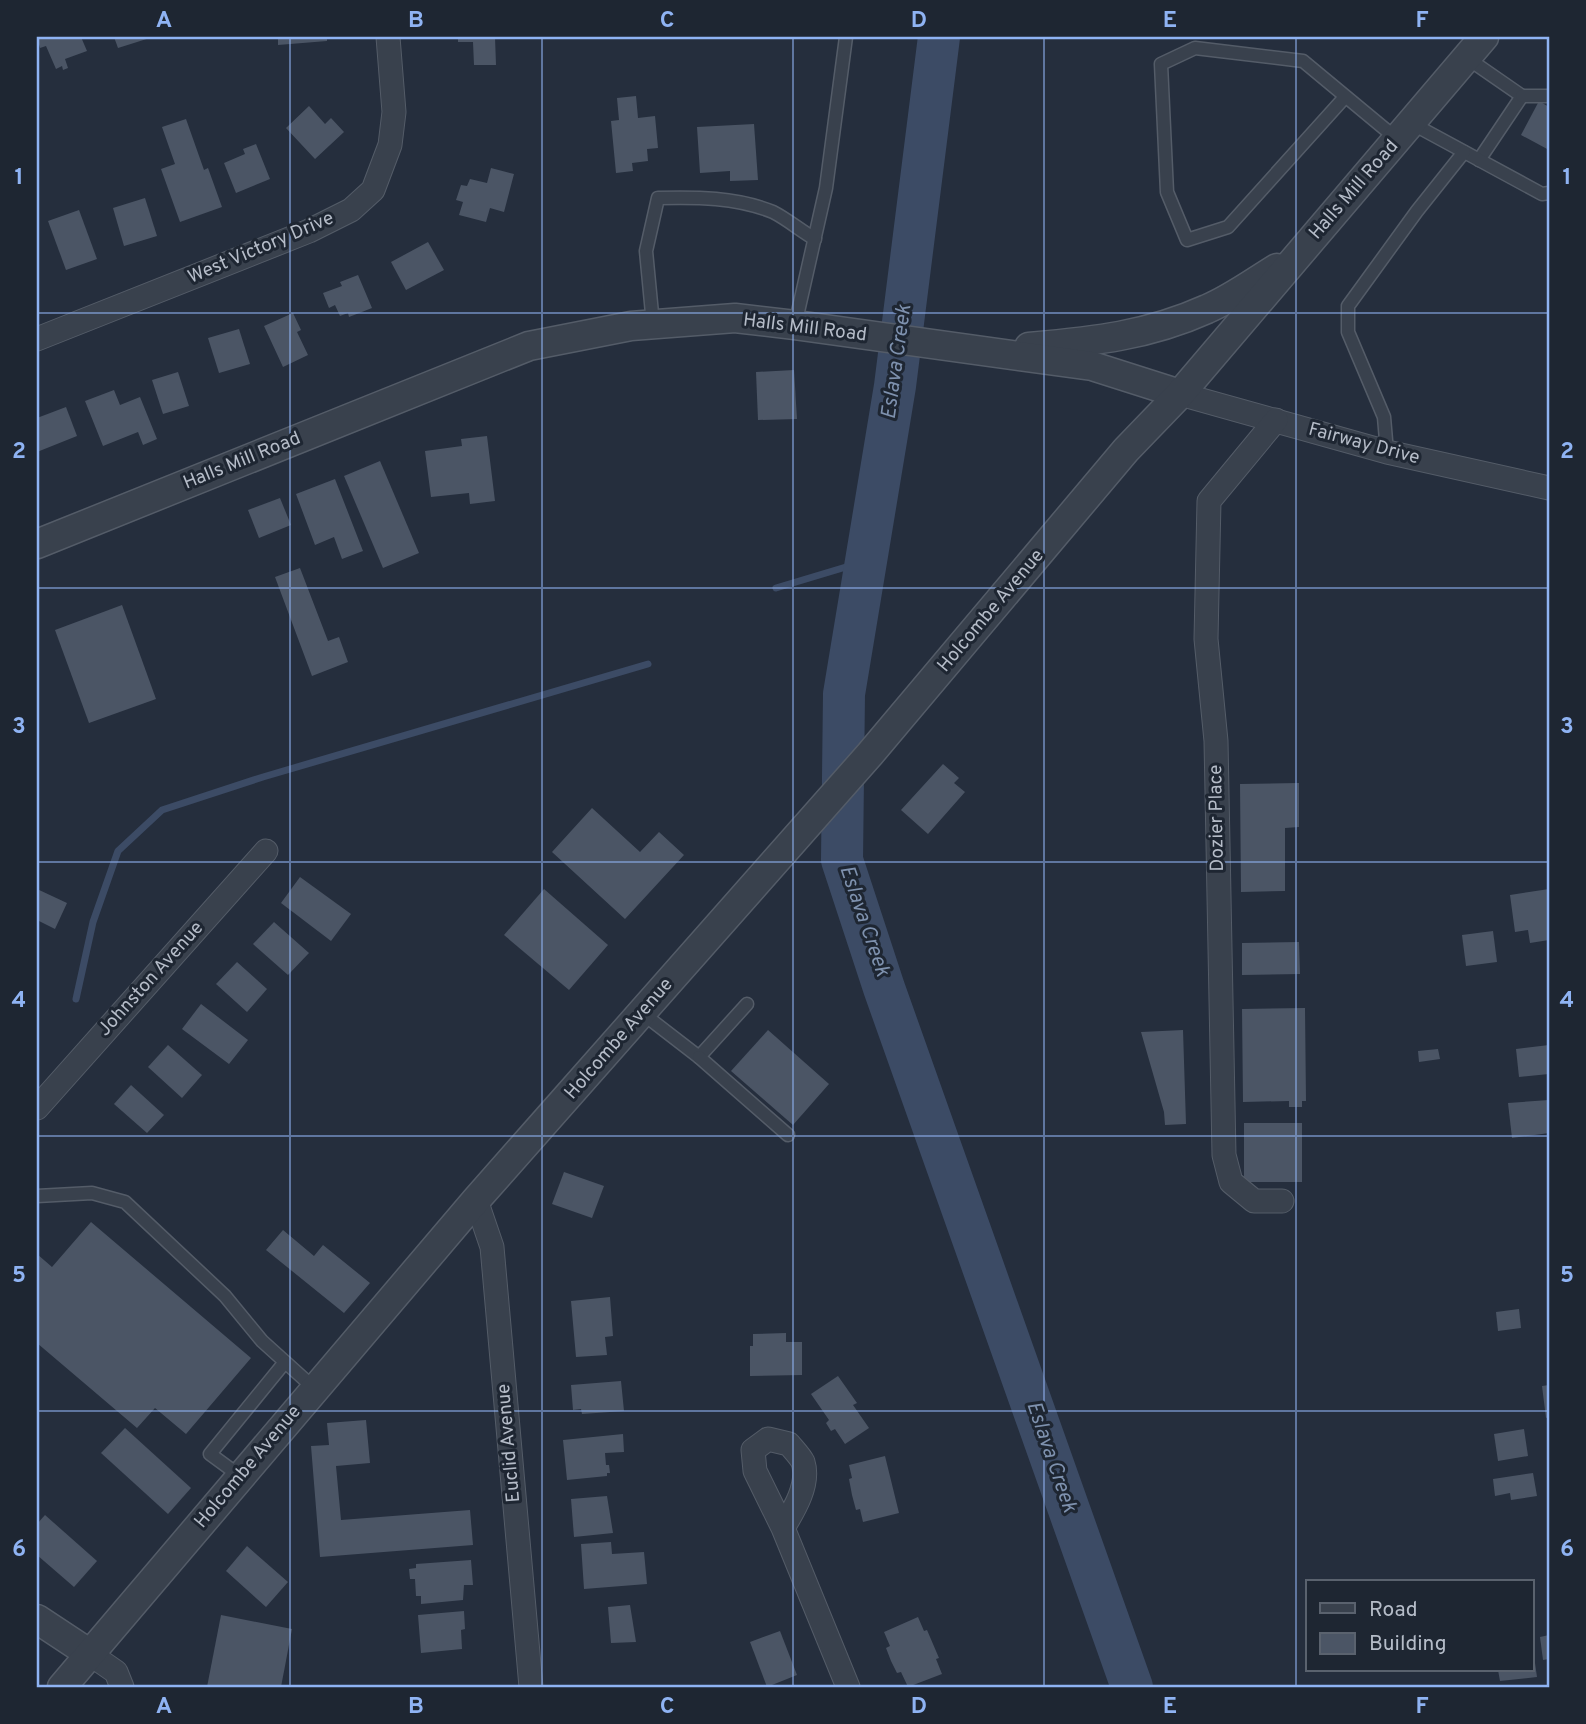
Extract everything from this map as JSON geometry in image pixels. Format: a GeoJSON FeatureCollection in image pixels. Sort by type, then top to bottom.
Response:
{"type":"FeatureCollection","features":[{"type":"Feature","properties":{"kind":"street","name":"West Victory Drive"},"geometry":{"type":"LineString","coordinates":[[37,339],[309,230],[351,209],[373,190],[390,145],[394,112],[388,37]]}},
{"type":"Feature","properties":{"kind":"street","name":"Halls Mill Road"},"geometry":{"type":"LineString","coordinates":[[37,544],[530,346],[631,326],[735,318],[796,325],[1091,366],[1181,394],[1475,47]]}},
{"type":"Feature","properties":{"kind":"street"},"geometry":{"type":"LineString","coordinates":[[976,351],[1111,339],[1156,328],[1209,309],[1297,256]]}},
{"type":"Feature","properties":{"kind":"street","name":"Fairway Drive"},"geometry":{"type":"LineString","coordinates":[[1181,394],[1387,452],[1549,488]]}},
{"type":"Feature","properties":{"kind":"street","name":"Holcombe Avenue"},"geometry":{"type":"LineString","coordinates":[[62,1687],[476,1200],[870,754],[1126,450],[1181,394]]}},
{"type":"Feature","properties":{"kind":"street","name":"Dozier Place"},"geometry":{"type":"LineString","coordinates":[[1276,420],[1209,501],[1206,639],[1216,741],[1224,1155],[1231,1182],[1254,1201],[1282,1201]]}},
{"type":"Feature","properties":{"kind":"street","name":"Johnston Avenue"},"geometry":{"type":"LineString","coordinates":[[37,1108],[266,850]]}},
{"type":"Feature","properties":{"kind":"street","name":"Euclid Avenue"},"geometry":{"type":"LineString","coordinates":[[476,1200],[492,1247],[531,1687]]}},
{"type":"Feature","properties":{"kind":"street"},"geometry":{"type":"LineString","coordinates":[[783,1528],[848,1687]]}},
{"type":"Feature","properties":{"kind":"street"},"geometry":{"type":"LineString","coordinates":[[37,1619],[117,1672],[122,1687]]}},
{"type":"Feature","properties":{"kind":"lane"},"geometry":{"type":"LineString","coordinates":[[796,325],[826,188],[846,37]]}},
{"type":"Feature","properties":{"kind":"lane"},"geometry":{"type":"LineString","coordinates":[[1475,47],[1522,96],[1549,96]]}},
{"type":"Feature","properties":{"kind":"lane"},"geometry":{"type":"LineString","coordinates":[[1345,97],[1228,227],[1187,240],[1167,192],[1161,64],[1195,48],[1303,61],[1345,97],[1404,131],[1464,152],[1542,194],[1549,193]]}},
{"type":"Feature","properties":{"kind":"lane"},"geometry":{"type":"LineString","coordinates":[[1479,160],[1522,96]]}},
{"type":"Feature","properties":{"kind":"lane"},"geometry":{"type":"LineString","coordinates":[[1387,452],[1384,417],[1348,332],[1348,306],[1464,152]]}},
{"type":"Feature","properties":{"kind":"lane"},"geometry":{"type":"LineString","coordinates":[[653,324],[646,251],[658,198],[728,200],[774,213],[815,239]]}},
{"type":"Feature","properties":{"kind":"lane"},"geometry":{"type":"LineString","coordinates":[[699,1057],[747,1004]]}},
{"type":"Feature","properties":{"kind":"lane"},"geometry":{"type":"LineString","coordinates":[[642,1013],[699,1057],[788,1135]]}},
{"type":"Feature","properties":{"kind":"lane"},"geometry":{"type":"LineString","coordinates":[[37,1196],[92,1194],[125,1202],[225,1296],[262,1341],[314,1388]]}},
{"type":"Feature","properties":{"kind":"lane"},"geometry":{"type":"LineString","coordinates":[[240,1476],[210,1454],[285,1362]]}},
{"type":"Feature","properties":{"kind":"building"},"geometry":{"type":"Polygon","coordinates":[[[37,37],[81,37],[87,51],[65,59],[68,68],[63,70],[62,66],[56,69],[46,46],[40,48],[37,37]]]}},
{"type":"Feature","properties":{"kind":"building"},"geometry":{"type":"Polygon","coordinates":[[[114,37],[153,37],[118,48],[114,37]]]}},
{"type":"Feature","properties":{"kind":"building"},"geometry":{"type":"Polygon","coordinates":[[[278,37],[327,37],[327,41],[278,45],[278,37]]]}},
{"type":"Feature","properties":{"kind":"building"},"geometry":{"type":"Polygon","coordinates":[[[458,37],[495,37],[496,65],[474,65],[473,42],[458,42],[458,37]]]}},
{"type":"Feature","properties":{"kind":"building"},"geometry":{"type":"Polygon","coordinates":[[[636,96],[638,118],[655,116],[658,148],[647,149],[648,161],[632,163],[633,171],[616,173],[611,121],[619,120],[617,98],[636,96]]]}},
{"type":"Feature","properties":{"kind":"building"},"geometry":{"type":"Polygon","coordinates":[[[1539,101],[1549,107],[1549,150],[1521,135],[1539,101]]]}},
{"type":"Feature","properties":{"kind":"building"},"geometry":{"type":"Polygon","coordinates":[[[309,106],[325,124],[331,118],[344,132],[315,159],[286,128],[309,106]]]}},
{"type":"Feature","properties":{"kind":"building"},"geometry":{"type":"Polygon","coordinates":[[[186,119],[204,170],[208,168],[222,207],[180,222],[161,169],[175,164],[162,127],[186,119]]]}},
{"type":"Feature","properties":{"kind":"building"},"geometry":{"type":"Polygon","coordinates":[[[754,124],[758,180],[730,181],[730,171],[700,173],[697,127],[754,124]]]}},
{"type":"Feature","properties":{"kind":"building"},"geometry":{"type":"Polygon","coordinates":[[[256,144],[270,179],[236,193],[224,163],[245,154],[243,149],[256,144]]]}},
{"type":"Feature","properties":{"kind":"building"},"geometry":{"type":"Polygon","coordinates":[[[491,168],[514,174],[504,212],[490,208],[486,222],[459,215],[463,202],[456,200],[461,185],[467,186],[470,179],[487,183],[491,168]]]}},
{"type":"Feature","properties":{"kind":"building"},"geometry":{"type":"Polygon","coordinates":[[[145,198],[157,236],[124,246],[113,208],[145,198]]]}},
{"type":"Feature","properties":{"kind":"building"},"geometry":{"type":"Polygon","coordinates":[[[79,210],[97,259],[66,270],[48,221],[79,210]]]}},
{"type":"Feature","properties":{"kind":"building"},"geometry":{"type":"Polygon","coordinates":[[[428,242],[444,270],[406,290],[391,262],[428,242]]]}},
{"type":"Feature","properties":{"kind":"building"},"geometry":{"type":"Polygon","coordinates":[[[358,275],[372,308],[349,317],[348,313],[340,316],[335,305],[329,308],[323,293],[342,286],[340,282],[358,275]]]}},
{"type":"Feature","properties":{"kind":"building"},"geometry":{"type":"Polygon","coordinates":[[[293,313],[301,330],[297,332],[308,355],[283,367],[264,326],[293,313]]]}},
{"type":"Feature","properties":{"kind":"building"},"geometry":{"type":"Polygon","coordinates":[[[239,329],[250,364],[219,373],[208,338],[239,329]]]}},
{"type":"Feature","properties":{"kind":"building"},"geometry":{"type":"Polygon","coordinates":[[[794,370],[797,419],[758,420],[756,372],[794,370]]]}},
{"type":"Feature","properties":{"kind":"building"},"geometry":{"type":"Polygon","coordinates":[[[178,372],[189,406],[163,414],[152,380],[178,372]]]}},
{"type":"Feature","properties":{"kind":"building"},"geometry":{"type":"Polygon","coordinates":[[[114,390],[120,405],[140,397],[157,439],[143,445],[138,432],[103,446],[85,401],[114,390]]]}},
{"type":"Feature","properties":{"kind":"building"},"geometry":{"type":"Polygon","coordinates":[[[66,407],[77,436],[37,452],[37,418],[66,407]]]}},
{"type":"Feature","properties":{"kind":"building"},"geometry":{"type":"Polygon","coordinates":[[[487,436],[495,501],[470,504],[469,493],[431,497],[425,451],[462,446],[461,439],[487,436]]]}},
{"type":"Feature","properties":{"kind":"building"},"geometry":{"type":"Polygon","coordinates":[[[380,461],[419,553],[383,568],[344,476],[380,461]]]}},
{"type":"Feature","properties":{"kind":"building"},"geometry":{"type":"Polygon","coordinates":[[[335,479],[363,551],[342,559],[334,537],[315,545],[296,494],[335,479]]]}},
{"type":"Feature","properties":{"kind":"building"},"geometry":{"type":"Polygon","coordinates":[[[280,498],[291,525],[259,538],[248,510],[280,498]]]}},
{"type":"Feature","properties":{"kind":"building"},"geometry":{"type":"Polygon","coordinates":[[[300,568],[328,641],[339,637],[348,662],[312,676],[275,577],[300,568]]]}},
{"type":"Feature","properties":{"kind":"building"},"geometry":{"type":"Polygon","coordinates":[[[122,605],[156,699],[89,723],[55,630],[122,605]]]}},
{"type":"Feature","properties":{"kind":"building"},"geometry":{"type":"Polygon","coordinates":[[[943,764],[959,778],[954,783],[965,792],[928,834],[901,810],[943,764]]]}},
{"type":"Feature","properties":{"kind":"building"},"geometry":{"type":"Polygon","coordinates":[[[1299,783],[1299,827],[1285,828],[1285,891],[1241,892],[1240,784],[1299,783]]]}},
{"type":"Feature","properties":{"kind":"building"},"geometry":{"type":"Polygon","coordinates":[[[592,808],[640,852],[659,832],[684,855],[625,919],[552,852],[592,808]]]}},
{"type":"Feature","properties":{"kind":"building"},"geometry":{"type":"Polygon","coordinates":[[[300,877],[351,914],[331,941],[281,903],[300,877]]]}},
{"type":"Feature","properties":{"kind":"building"},"geometry":{"type":"Polygon","coordinates":[[[37,889],[67,903],[55,929],[37,920],[37,889]]]}},
{"type":"Feature","properties":{"kind":"building"},"geometry":{"type":"Polygon","coordinates":[[[544,889],[608,945],[569,990],[504,935],[544,889]]]}},
{"type":"Feature","properties":{"kind":"building"},"geometry":{"type":"Polygon","coordinates":[[[1549,889],[1549,940],[1530,943],[1528,930],[1515,932],[1510,895],[1549,889]]]}},
{"type":"Feature","properties":{"kind":"building"},"geometry":{"type":"Polygon","coordinates":[[[274,922],[309,953],[288,975],[253,944],[274,922]]]}},
{"type":"Feature","properties":{"kind":"building"},"geometry":{"type":"Polygon","coordinates":[[[1493,931],[1497,962],[1466,966],[1462,935],[1493,931]]]}},
{"type":"Feature","properties":{"kind":"building"},"geometry":{"type":"Polygon","coordinates":[[[1299,942],[1300,974],[1242,975],[1242,943],[1299,942]]]}},
{"type":"Feature","properties":{"kind":"building"},"geometry":{"type":"Polygon","coordinates":[[[237,962],[267,989],[247,1012],[216,984],[237,962]]]}},
{"type":"Feature","properties":{"kind":"building"},"geometry":{"type":"Polygon","coordinates":[[[201,1004],[248,1040],[229,1064],[182,1029],[201,1004]]]}},
{"type":"Feature","properties":{"kind":"building"},"geometry":{"type":"Polygon","coordinates":[[[1305,1008],[1306,1101],[1302,1101],[1302,1107],[1289,1107],[1289,1101],[1243,1102],[1242,1009],[1305,1008]]]}},
{"type":"Feature","properties":{"kind":"building"},"geometry":{"type":"Polygon","coordinates":[[[768,1030],[829,1084],[793,1125],[731,1071],[768,1030]]]}},
{"type":"Feature","properties":{"kind":"building"},"geometry":{"type":"Polygon","coordinates":[[[1183,1030],[1186,1124],[1165,1125],[1164,1112],[1141,1032],[1183,1030]]]}},
{"type":"Feature","properties":{"kind":"building"},"geometry":{"type":"Polygon","coordinates":[[[168,1045],[202,1075],[182,1098],[148,1067],[168,1045]]]}},
{"type":"Feature","properties":{"kind":"building"},"geometry":{"type":"Polygon","coordinates":[[[1549,1045],[1549,1074],[1519,1077],[1516,1049],[1549,1045]]]}},
{"type":"Feature","properties":{"kind":"building"},"geometry":{"type":"Polygon","coordinates":[[[1438,1049],[1440,1059],[1419,1062],[1418,1051],[1438,1049]]]}},
{"type":"Feature","properties":{"kind":"building"},"geometry":{"type":"Polygon","coordinates":[[[131,1085],[164,1115],[147,1133],[114,1104],[131,1085]]]}},
{"type":"Feature","properties":{"kind":"building"},"geometry":{"type":"Polygon","coordinates":[[[1549,1100],[1549,1133],[1512,1138],[1508,1103],[1549,1100]]]}},
{"type":"Feature","properties":{"kind":"building"},"geometry":{"type":"Polygon","coordinates":[[[1244,1123],[1302,1123],[1302,1182],[1244,1182],[1244,1123]]]}},
{"type":"Feature","properties":{"kind":"building"},"geometry":{"type":"Polygon","coordinates":[[[564,1172],[604,1186],[592,1218],[552,1204],[564,1172]]]}},
{"type":"Feature","properties":{"kind":"building"},"geometry":{"type":"Polygon","coordinates":[[[91,1222],[251,1358],[186,1434],[155,1408],[137,1428],[37,1343],[37,1254],[52,1267],[91,1222]]]}},
{"type":"Feature","properties":{"kind":"building"},"geometry":{"type":"Polygon","coordinates":[[[283,1230],[314,1256],[323,1245],[370,1283],[344,1313],[266,1250],[283,1230]]]}},
{"type":"Feature","properties":{"kind":"building"},"geometry":{"type":"Polygon","coordinates":[[[610,1297],[613,1336],[605,1337],[607,1355],[576,1357],[571,1301],[610,1297]]]}},
{"type":"Feature","properties":{"kind":"building"},"geometry":{"type":"Polygon","coordinates":[[[1519,1309],[1521,1328],[1498,1331],[1496,1312],[1519,1309]]]}},
{"type":"Feature","properties":{"kind":"building"},"geometry":{"type":"Polygon","coordinates":[[[786,1333],[786,1342],[802,1342],[802,1375],[750,1376],[750,1346],[753,1346],[753,1334],[786,1333]]]}},
{"type":"Feature","properties":{"kind":"building"},"geometry":{"type":"Polygon","coordinates":[[[838,1376],[857,1403],[853,1405],[869,1428],[845,1444],[835,1429],[831,1431],[826,1423],[829,1420],[811,1394],[838,1376]]]}},
{"type":"Feature","properties":{"kind":"building"},"geometry":{"type":"Polygon","coordinates":[[[621,1381],[624,1411],[582,1414],[581,1409],[573,1410],[571,1385],[621,1381]]]}},
{"type":"Feature","properties":{"kind":"building"},"geometry":{"type":"Polygon","coordinates":[[[1549,1385],[1549,1417],[1546,1418],[1542,1386],[1549,1385]]]}},
{"type":"Feature","properties":{"kind":"building"},"geometry":{"type":"Polygon","coordinates":[[[366,1420],[370,1463],[336,1466],[341,1520],[470,1510],[473,1545],[320,1557],[311,1446],[329,1445],[327,1423],[366,1420]]]}},
{"type":"Feature","properties":{"kind":"building"},"geometry":{"type":"Polygon","coordinates":[[[125,1428],[191,1488],[168,1514],[101,1453],[125,1428]]]}},
{"type":"Feature","properties":{"kind":"building"},"geometry":{"type":"Polygon","coordinates":[[[1524,1429],[1528,1456],[1498,1461],[1494,1434],[1524,1429]]]}},
{"type":"Feature","properties":{"kind":"building"},"geometry":{"type":"Polygon","coordinates":[[[623,1434],[624,1452],[605,1453],[610,1473],[607,1473],[607,1476],[567,1480],[563,1440],[623,1434]]]}},
{"type":"Feature","properties":{"kind":"building"},"geometry":{"type":"Polygon","coordinates":[[[885,1456],[899,1513],[863,1522],[860,1509],[856,1510],[852,1495],[849,1465],[885,1456]]]}},
{"type":"Feature","properties":{"kind":"building"},"geometry":{"type":"Polygon","coordinates":[[[1533,1473],[1537,1496],[1511,1500],[1510,1493],[1495,1496],[1493,1479],[1533,1473]]]}},
{"type":"Feature","properties":{"kind":"building"},"geometry":{"type":"Polygon","coordinates":[[[607,1496],[613,1533],[574,1537],[571,1499],[607,1496]]]}},
{"type":"Feature","properties":{"kind":"building"},"geometry":{"type":"Polygon","coordinates":[[[45,1515],[97,1561],[74,1587],[37,1555],[37,1524],[45,1515]]]}},
{"type":"Feature","properties":{"kind":"building"},"geometry":{"type":"Polygon","coordinates":[[[611,1542],[612,1554],[644,1552],[647,1584],[584,1589],[581,1544],[611,1542]]]}},
{"type":"Feature","properties":{"kind":"building"},"geometry":{"type":"Polygon","coordinates":[[[247,1546],[288,1582],[266,1607],[226,1571],[247,1546]]]}},
{"type":"Feature","properties":{"kind":"building"},"geometry":{"type":"Polygon","coordinates":[[[471,1560],[473,1585],[464,1585],[463,1600],[421,1604],[421,1596],[416,1596],[415,1579],[410,1579],[409,1569],[416,1568],[416,1564],[471,1560]]]}},
{"type":"Feature","properties":{"kind":"building"},"geometry":{"type":"Polygon","coordinates":[[[630,1605],[636,1642],[611,1643],[608,1607],[630,1605]]]}},
{"type":"Feature","properties":{"kind":"building"},"geometry":{"type":"Polygon","coordinates":[[[464,1611],[462,1649],[421,1653],[418,1615],[464,1611]]]}},
{"type":"Feature","properties":{"kind":"building"},"geometry":{"type":"Polygon","coordinates":[[[221,1615],[292,1629],[281,1687],[207,1687],[221,1615]]]}},
{"type":"Feature","properties":{"kind":"building"},"geometry":{"type":"Polygon","coordinates":[[[918,1617],[939,1658],[936,1659],[942,1674],[908,1687],[901,1672],[897,1673],[891,1661],[886,1648],[890,1646],[884,1632],[918,1617]]]}},
{"type":"Feature","properties":{"kind":"building"},"geometry":{"type":"Polygon","coordinates":[[[780,1631],[797,1675],[767,1687],[750,1642],[780,1631]]]}},
{"type":"Feature","properties":{"kind":"building"},"geometry":{"type":"Polygon","coordinates":[[[1549,1635],[1549,1659],[1543,1660],[1540,1637],[1549,1635]]]}},
{"type":"Feature","properties":{"kind":"building"},"geometry":{"type":"Polygon","coordinates":[[[1535,1663],[1537,1677],[1500,1681],[1498,1672],[1534,1672],[1535,1663]]]}},
{"type":"Feature","properties":{"kind":"waterway","name":"Eslava Creek"},"geometry":{"type":"LineString","coordinates":[[939,37],[895,386],[844,694],[842,860],[884,988],[1132,1687]]}},
{"type":"Feature","properties":{"kind":"waterway"},"geometry":{"type":"LineString","coordinates":[[776,588],[866,561]]}},
{"type":"Feature","properties":{"kind":"waterway"},"geometry":{"type":"LineString","coordinates":[[76,999],[93,922],[118,851],[162,810],[263,777],[648,664]]}}]}
